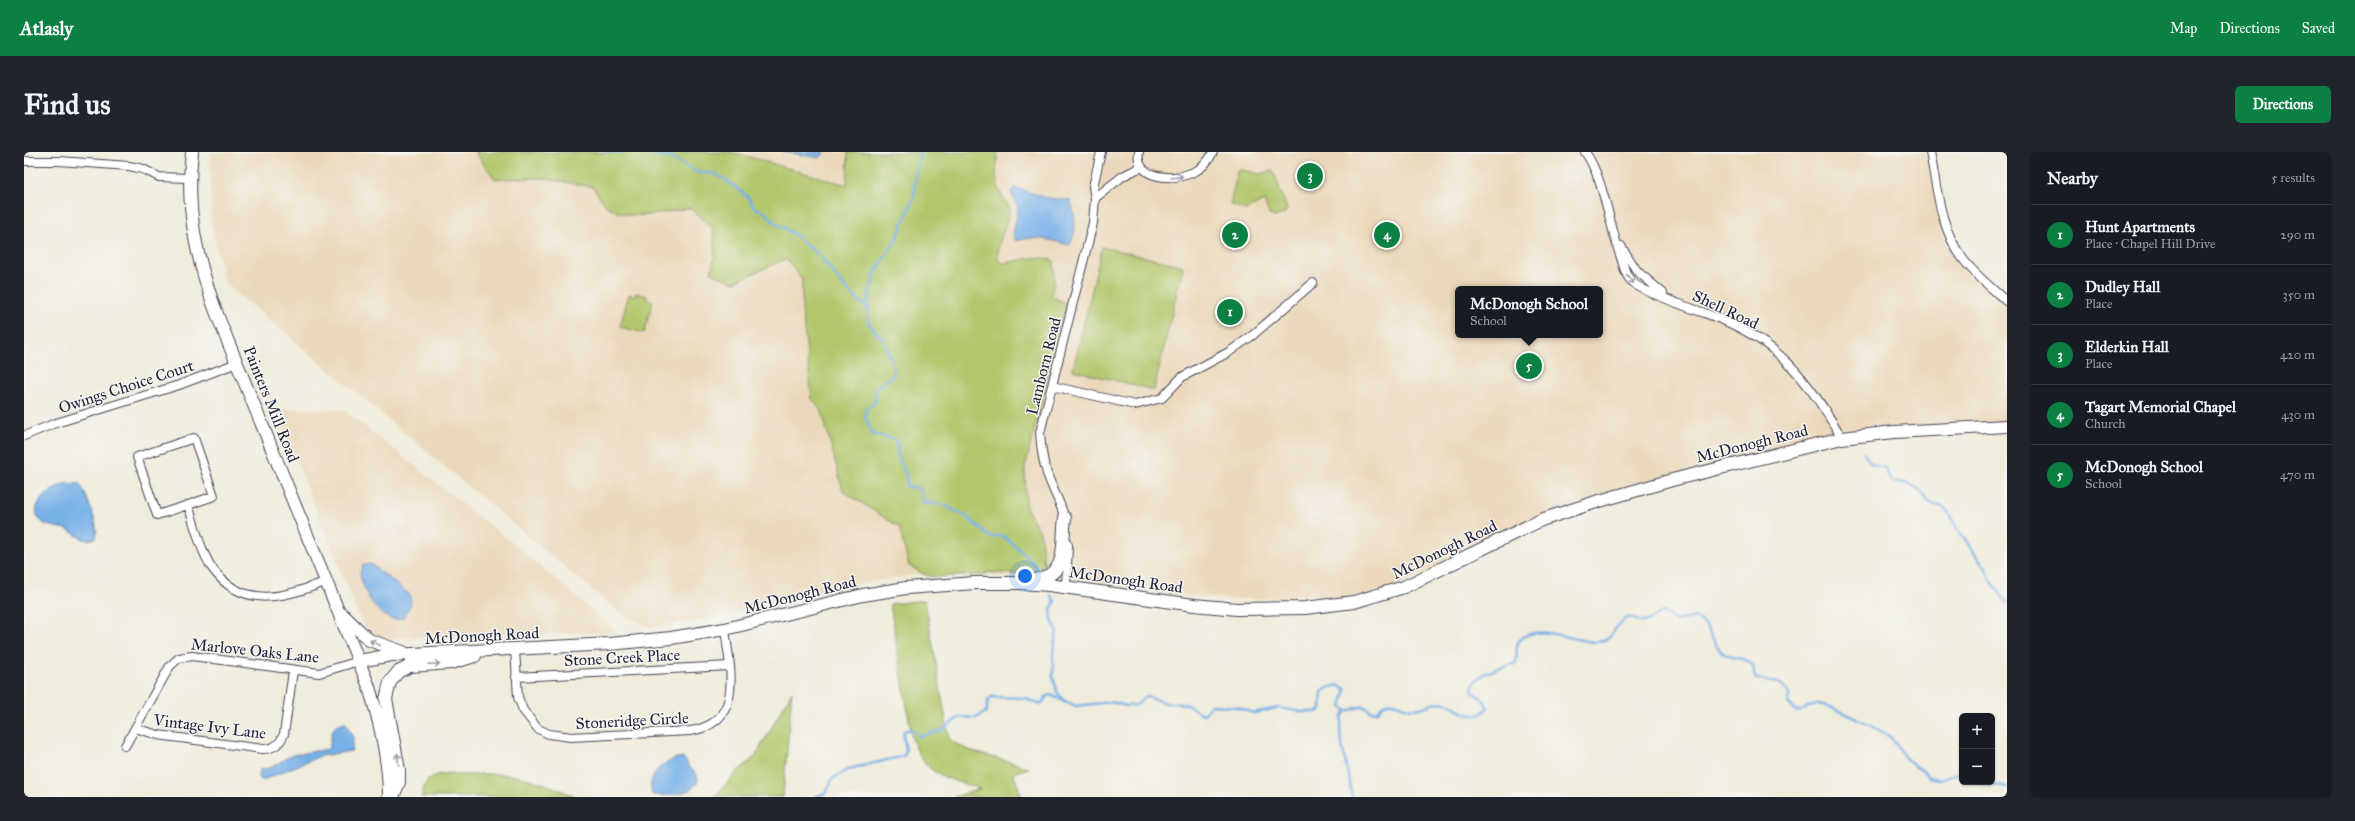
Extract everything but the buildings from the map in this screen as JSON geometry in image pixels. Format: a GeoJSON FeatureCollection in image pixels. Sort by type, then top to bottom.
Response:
{"type":"FeatureCollection","features":[{"type":"Feature","properties":{"kind":"main road","name":"Painters Mill Road"},"geometry":{"type":"LineString","coordinates":[[192,152],[189,178],[191,218],[202,270],[237,363],[359,660]]}},
{"type":"Feature","properties":{"kind":"main road","name":"McDonogh Road"},"geometry":{"type":"LineString","coordinates":[[359,660],[412,655],[644,641],[725,629],[828,603],[884,592],[946,585],[1020,583],[1066,587],[1194,605],[1237,609],[1299,608],[1354,602],[1404,587],[1525,527],[1558,514],[1672,480],[1842,438],[1894,432],[2007,426]]}},
{"type":"Feature","properties":{"kind":"main road"},"geometry":{"type":"LineString","coordinates":[[1020,583],[1046,578],[1058,569],[1062,555],[1065,518]]}},
{"type":"Feature","properties":{"kind":"main road"},"geometry":{"type":"LineString","coordinates":[[339,610],[369,640],[412,655]]}},
{"type":"Feature","properties":{"kind":"main road"},"geometry":{"type":"LineString","coordinates":[[393,797],[399,782],[399,770],[386,699],[388,688],[394,676],[410,666],[451,663],[496,650]]}},
{"type":"Feature","properties":{"kind":"main road"},"geometry":{"type":"LineString","coordinates":[[359,660],[382,730],[389,773],[389,797]]}},
{"type":"Feature","properties":{"kind":"street","name":"Lamborn Road"},"geometry":{"type":"LineString","coordinates":[[1066,587],[1068,544],[1065,518],[1046,470],[1041,450],[1040,433],[1093,223],[1095,198],[1093,187],[1101,152]]}},
{"type":"Feature","properties":{"kind":"street"},"geometry":{"type":"LineString","coordinates":[[1139,152],[1138,161],[1141,167],[1149,173],[1162,177],[1178,177],[1196,171],[1205,164],[1213,152]]}},
{"type":"Feature","properties":{"kind":"street","name":"Shell Road"},"geometry":{"type":"LineString","coordinates":[[1585,152],[1594,166],[1612,229],[1632,265],[1644,278],[1671,299],[1740,327],[1769,346],[1801,375],[1842,438]]}},
{"type":"Feature","properties":{"kind":"street"},"geometry":{"type":"LineString","coordinates":[[1930,152],[1945,225],[1953,243],[1971,268],[2007,302]]}},
{"type":"Feature","properties":{"kind":"street"},"geometry":{"type":"LineString","coordinates":[[24,161],[59,161],[129,166],[143,169],[159,177],[189,178]]}},
{"type":"Feature","properties":{"kind":"street"},"geometry":{"type":"LineString","coordinates":[[1095,198],[1123,176],[1141,167]]}},
{"type":"Feature","properties":{"kind":"street"},"geometry":{"type":"LineString","coordinates":[[1052,386],[1135,405],[1162,398],[1190,372],[1229,352],[1253,335],[1313,283]]}},
{"type":"Feature","properties":{"kind":"street","name":"Owings Choice Court"},"geometry":{"type":"LineString","coordinates":[[24,436],[53,424],[179,385],[237,363]]}},
{"type":"Feature","properties":{"kind":"street"},"geometry":{"type":"LineString","coordinates":[[194,438],[214,496],[188,505],[157,515],[137,457],[194,438]]}},
{"type":"Feature","properties":{"kind":"street"},"geometry":{"type":"LineString","coordinates":[[188,505],[208,559],[216,572],[232,587],[252,595],[272,598],[300,592],[327,581]]}},
{"type":"Feature","properties":{"kind":"street","name":"Stoneridge Circle"},"geometry":{"type":"LineString","coordinates":[[515,649],[518,697],[523,710],[538,729],[549,734],[571,737],[690,731],[712,725],[720,719],[726,710],[730,690],[725,629]]}},
{"type":"Feature","properties":{"kind":"street","name":"Marlove Oaks Lane"},"geometry":{"type":"LineString","coordinates":[[125,746],[170,666],[179,658],[192,656],[293,671],[318,673],[359,660]]}},
{"type":"Feature","properties":{"kind":"street","name":"Stone Creek Place"},"geometry":{"type":"LineString","coordinates":[[516,677],[729,666]]}},
{"type":"Feature","properties":{"kind":"street","name":"Vintage Ivy Lane"},"geometry":{"type":"LineString","coordinates":[[135,728],[158,735],[263,749],[272,748],[281,741],[284,734],[293,671]]}},
{"type":"Feature","properties":{"kind":"shaded area"},"geometry":{"type":"Polygon","coordinates":[[[210,152],[475,152],[495,179],[541,178],[593,187],[607,206],[623,215],[638,215],[690,208],[713,228],[715,255],[711,273],[734,282],[786,259],[802,279],[802,310],[812,399],[822,412],[843,491],[899,527],[909,566],[930,577],[920,574],[874,581],[696,621],[649,627],[629,618],[609,604],[225,283],[211,225],[210,152]]]}},
{"type":"Feature","properties":{"kind":"shaded area"},"geometry":{"type":"Polygon","coordinates":[[[732,152],[848,152],[847,185],[812,174],[732,152]]]}},
{"type":"Feature","properties":{"kind":"shaded area"},"geometry":{"type":"Polygon","coordinates":[[[998,152],[1926,152],[1946,245],[1963,268],[2007,309],[2007,422],[1859,431],[1634,486],[1404,582],[1371,594],[1317,603],[1316,594],[1265,599],[1219,599],[1073,580],[1072,582],[986,575],[986,572],[1040,532],[1026,507],[1025,467],[1067,304],[1051,296],[1054,284],[1048,258],[1030,258],[1002,263],[998,260],[997,247],[1007,224],[1010,208],[1002,197],[995,178],[998,152]]]}},
{"type":"Feature","properties":{"kind":"shaded area"},"geometry":{"type":"Polygon","coordinates":[[[275,408],[344,410],[515,545],[618,632],[518,635],[494,632],[387,639],[373,636],[363,626],[275,408]]]}},
{"type":"Feature","properties":{"kind":"green space"},"geometry":{"type":"Polygon","coordinates":[[[475,152],[732,152],[847,185],[848,152],[998,152],[996,175],[998,187],[1010,208],[999,247],[998,260],[1002,263],[1035,258],[1054,261],[1054,284],[1051,296],[1067,304],[1025,467],[1026,507],[1040,532],[1045,573],[1032,575],[986,572],[986,575],[930,577],[909,566],[899,527],[843,491],[822,412],[812,399],[802,310],[802,279],[786,259],[734,282],[711,273],[715,255],[713,228],[690,208],[648,215],[617,212],[608,207],[593,187],[541,178],[495,179],[475,152]]]}},
{"type":"Feature","properties":{"kind":"green space"},"geometry":{"type":"Polygon","coordinates":[[[1238,169],[1260,174],[1273,170],[1287,209],[1284,214],[1274,217],[1269,214],[1264,201],[1245,210],[1230,204],[1238,169]]]}},
{"type":"Feature","properties":{"kind":"green space"},"geometry":{"type":"Polygon","coordinates":[[[1102,247],[1183,266],[1154,390],[1073,370],[1102,247]]]}},
{"type":"Feature","properties":{"kind":"green space"},"geometry":{"type":"Polygon","coordinates":[[[636,293],[647,296],[646,299],[653,301],[644,333],[620,327],[629,294],[635,296],[636,293]]]}},
{"type":"Feature","properties":{"kind":"green space"},"geometry":{"type":"Polygon","coordinates":[[[925,600],[949,738],[956,744],[975,752],[1029,768],[1013,773],[1022,797],[954,797],[980,789],[938,774],[923,761],[917,751],[912,738],[890,604],[925,600]]]}},
{"type":"Feature","properties":{"kind":"green space"},"geometry":{"type":"Polygon","coordinates":[[[792,691],[783,797],[714,797],[738,771],[755,757],[792,691]]]}},
{"type":"Feature","properties":{"kind":"green space"},"geometry":{"type":"Polygon","coordinates":[[[452,773],[462,775],[503,774],[514,776],[545,784],[575,797],[421,797],[425,785],[430,778],[452,773]]]}},
{"type":"Feature","properties":{"kind":"water"},"geometry":{"type":"Polygon","coordinates":[[[783,152],[825,152],[820,158],[783,152]]]}},
{"type":"Feature","properties":{"kind":"water"},"geometry":{"type":"Polygon","coordinates":[[[1015,188],[1048,198],[1070,200],[1075,229],[1069,245],[1036,238],[1016,241],[1013,234],[1018,208],[1011,192],[1015,188]]]}},
{"type":"Feature","properties":{"kind":"water"},"geometry":{"type":"Polygon","coordinates":[[[68,483],[80,484],[83,488],[94,519],[97,533],[96,538],[87,540],[68,530],[45,524],[37,516],[36,509],[43,497],[56,488],[68,483]]]}},
{"type":"Feature","properties":{"kind":"water"},"geometry":{"type":"Polygon","coordinates":[[[371,564],[410,595],[411,604],[404,617],[396,619],[388,618],[374,606],[364,588],[360,572],[363,565],[371,564]]]}},
{"type":"Feature","properties":{"kind":"water"},"geometry":{"type":"Polygon","coordinates":[[[346,723],[353,737],[352,751],[320,756],[268,778],[261,780],[259,777],[260,769],[270,768],[292,755],[329,749],[331,735],[334,728],[337,725],[346,723]]]}},
{"type":"Feature","properties":{"kind":"water"},"geometry":{"type":"Polygon","coordinates":[[[677,758],[683,758],[697,775],[698,781],[689,790],[681,793],[673,795],[652,795],[651,782],[656,771],[666,763],[677,758]]]}},
{"type":"Feature","properties":{"kind":"waterway"},"geometry":{"type":"LineString","coordinates":[[605,152],[623,152]]}},
{"type":"Feature","properties":{"kind":"waterway"},"geometry":{"type":"LineString","coordinates":[[637,152],[671,158],[699,173],[712,173],[726,180],[748,197],[754,207],[766,213],[775,223],[792,233],[820,256],[845,288],[868,309]]}},
{"type":"Feature","properties":{"kind":"waterway"},"geometry":{"type":"LineString","coordinates":[[919,152],[920,156],[915,174],[914,197],[896,240],[876,271],[868,301],[869,324],[885,342],[894,371],[892,376],[875,389],[876,401],[866,409],[865,416],[872,434],[894,439],[898,445],[898,457],[905,471],[907,480],[906,486],[920,489],[923,502],[944,505],[967,517],[990,537],[1003,536],[1018,548],[1040,571]]}},
{"type":"Feature","properties":{"kind":"waterway"},"geometry":{"type":"LineString","coordinates":[[1864,453],[1872,464],[1885,468],[1891,481],[1910,484],[1921,491],[1930,504],[1943,507],[1950,514],[1957,529],[1986,568],[1990,579],[2007,603]]}},
{"type":"Feature","properties":{"kind":"waterway"},"geometry":{"type":"LineString","coordinates":[[1051,595],[1055,602],[1051,609],[1052,620],[1057,631],[1053,651],[1053,676],[1057,692],[1066,702]]}},
{"type":"Feature","properties":{"kind":"waterway"},"geometry":{"type":"LineString","coordinates":[[815,797],[827,791],[832,779],[849,769],[904,756],[906,750],[903,733],[906,730],[914,730],[919,736],[921,736],[940,731],[960,717],[976,718],[986,712],[988,701],[992,697],[1025,698],[1038,704],[1042,703],[1047,696],[1050,695],[1076,706],[1111,702],[1126,706],[1137,705],[1143,698],[1148,697],[1166,703],[1186,704],[1204,714],[1211,705],[1238,707],[1253,713],[1278,708],[1303,712],[1318,712],[1321,709],[1322,692],[1327,688],[1338,685],[1346,689],[1341,706],[1346,711],[1359,707],[1365,707],[1371,712],[1378,711],[1384,704],[1387,703],[1418,709],[1441,702],[1451,704],[1467,714],[1479,715],[1488,708],[1483,699],[1472,692],[1477,679],[1482,675],[1496,669],[1516,663],[1517,642],[1525,636],[1534,633],[1543,633],[1585,641],[1601,641],[1609,637],[1621,622],[1627,618],[1645,622],[1664,612],[1676,621],[1687,618],[1702,621],[1716,645],[1723,653],[1749,662],[1752,666],[1756,679],[1776,682],[1783,685],[1790,696],[1788,703],[1796,711],[1816,704],[1825,705],[1845,713],[1886,734],[1896,743],[1907,760],[1928,777],[1939,779],[1959,773]]}},
{"type":"Feature","properties":{"kind":"waterway"},"geometry":{"type":"LineString","coordinates":[[1346,711],[1342,717],[1340,734],[1352,797]]}},
{"type":"Feature","properties":{"kind":"waterway"},"geometry":{"type":"LineString","coordinates":[[1992,785],[2007,787]]}},
{"type":"Feature","properties":{"kind":"waterway"},"geometry":{"type":"LineString","coordinates":[[24,793],[26,797]]}},
{"type":"Feature","properties":{"kind":"place","name":"Elderkin Hall"},"geometry":{"type":"Point","coordinates":[1310,176]}},
{"type":"Feature","properties":{"kind":"place","name":"Dudley Hall"},"geometry":{"type":"Point","coordinates":[1235,235]}},
{"type":"Feature","properties":{"kind":"place","name":"Tagart Memorial Chapel"},"geometry":{"type":"Point","coordinates":[1387,235]}},
{"type":"Feature","properties":{"kind":"place","name":"Hunt Apartments"},"geometry":{"type":"Point","coordinates":[1230,312]}},
{"type":"Feature","properties":{"kind":"place","name":"McDonogh School"},"geometry":{"type":"Point","coordinates":[1529,366]}}]}
